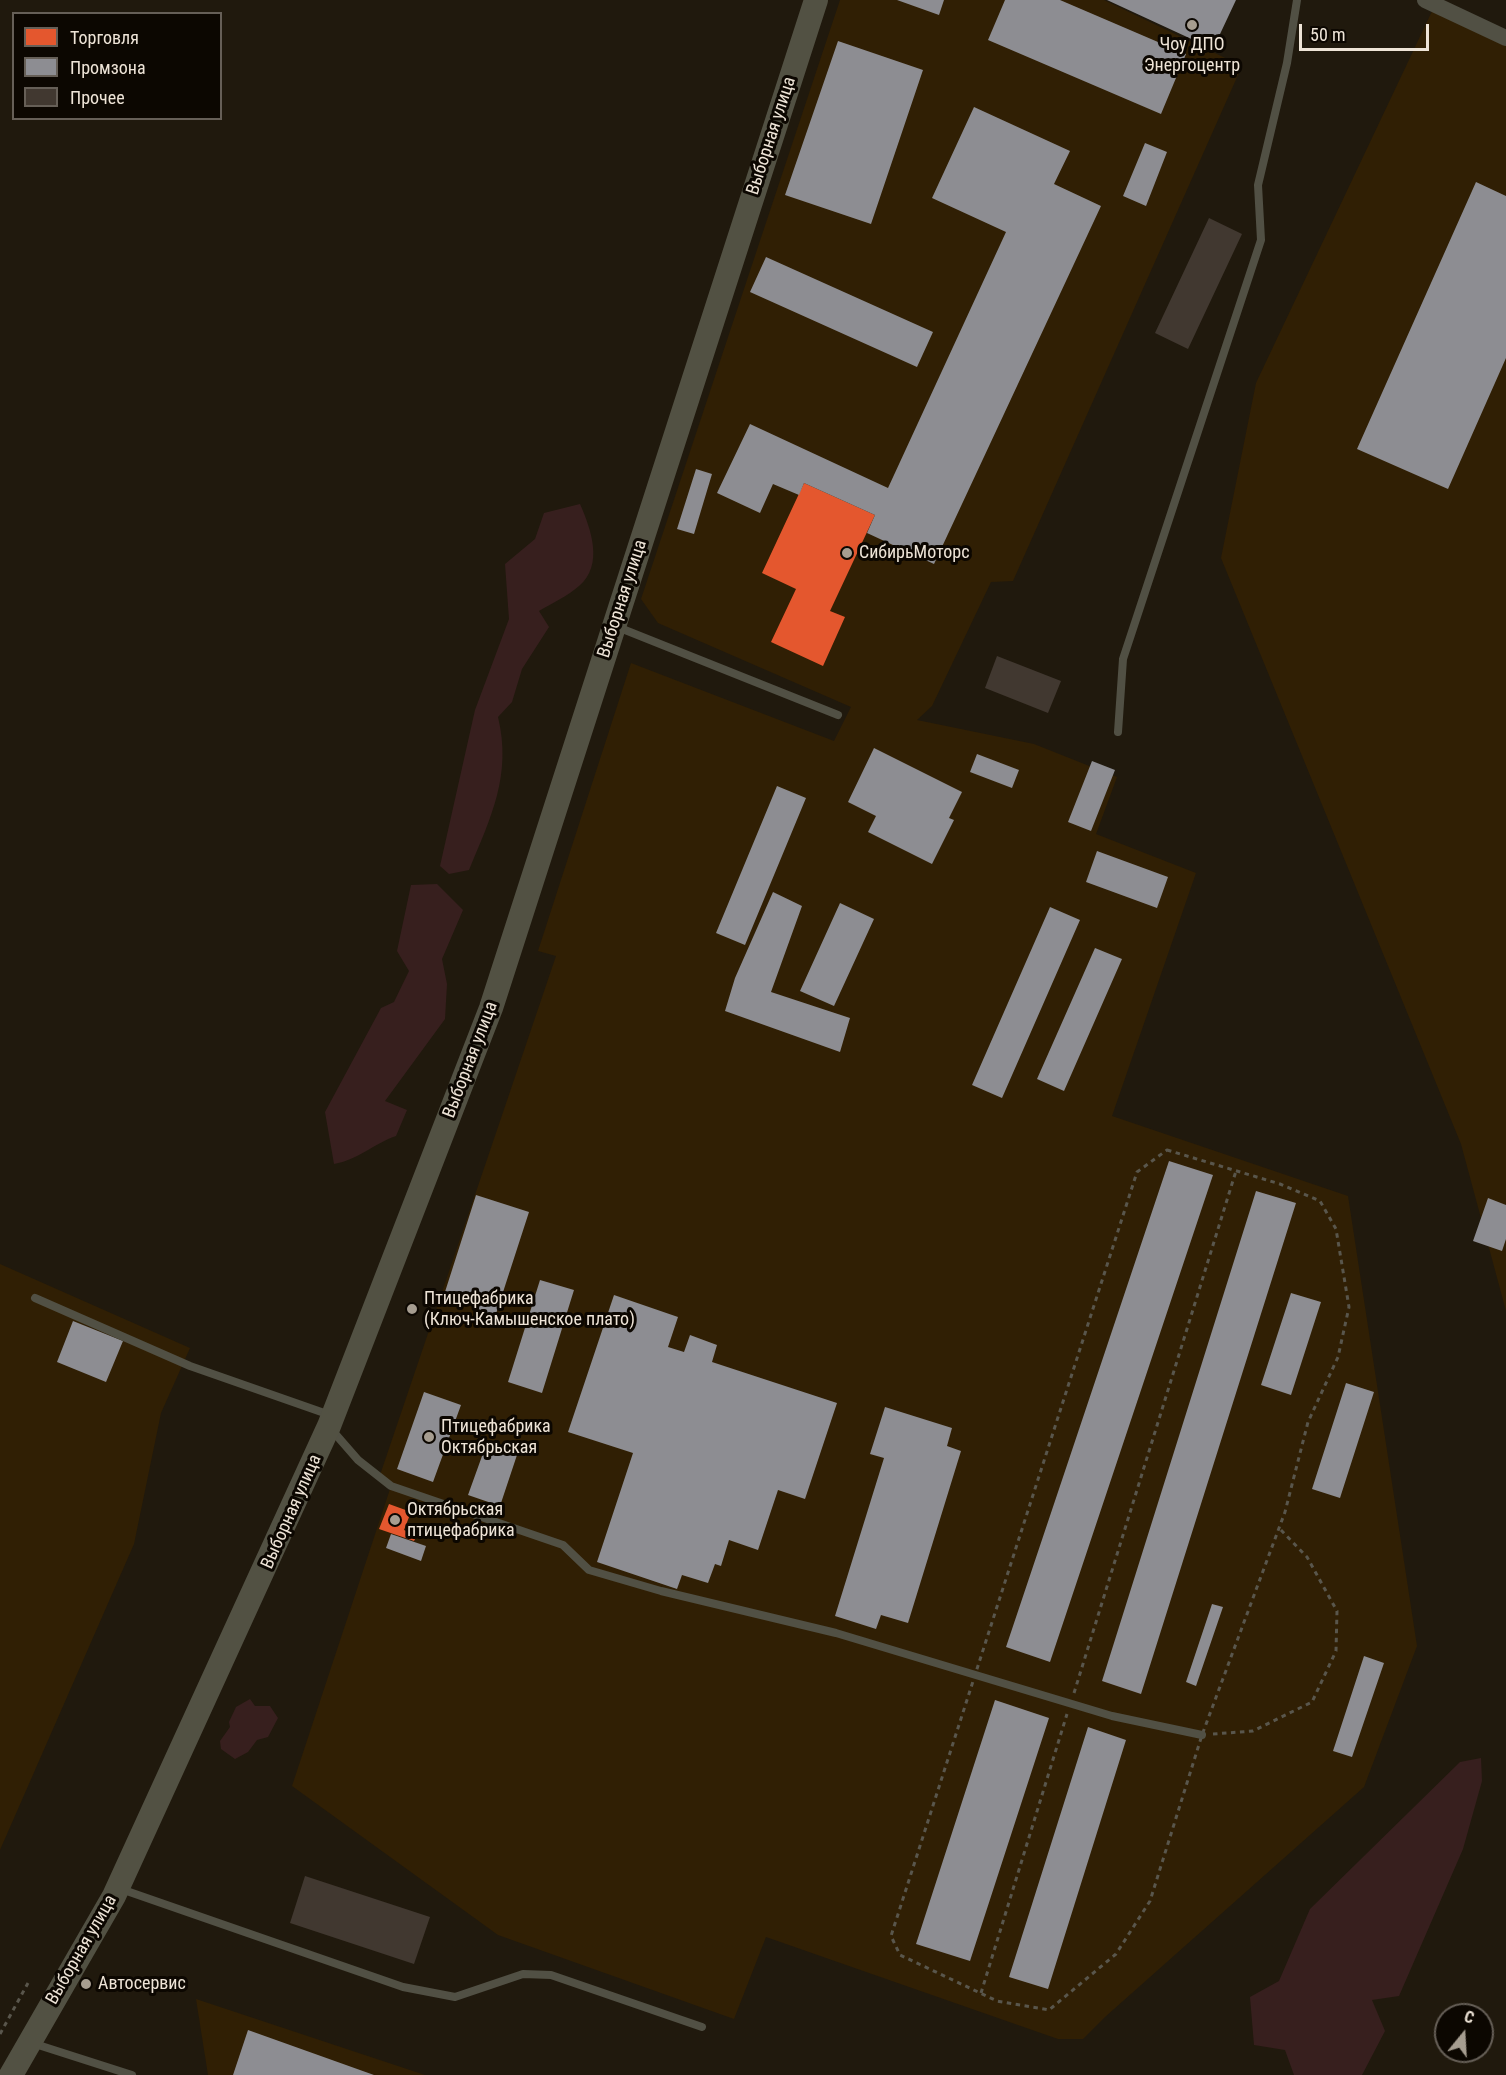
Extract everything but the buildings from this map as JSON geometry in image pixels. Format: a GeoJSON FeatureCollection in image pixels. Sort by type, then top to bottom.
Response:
{"type":"FeatureCollection","features":[{"type":"Feature","properties":{"kind":"main road","name":"Выборная улица"},"geometry":{"type":"LineString","coordinates":[[11,2075],[118,1888],[331,1421],[491,1008],[816,0]]}},
{"type":"Feature","properties":{"kind":"street"},"geometry":{"type":"LineString","coordinates":[[1425,0],[1506,38]]}},
{"type":"Feature","properties":{"kind":"lane"},"geometry":{"type":"LineString","coordinates":[[1118,732],[1123,659],[1261,240],[1258,185],[1287,63],[1296,0]]}},
{"type":"Feature","properties":{"kind":"lane"},"geometry":{"type":"LineString","coordinates":[[615,626],[838,715]]}},
{"type":"Feature","properties":{"kind":"lane"},"geometry":{"type":"LineString","coordinates":[[34,1298],[190,1366],[331,1421],[358,1460],[391,1486],[563,1545],[589,1570],[661,1591],[836,1633],[1112,1716],[1202,1735]]}},
{"type":"Feature","properties":{"kind":"lane"},"geometry":{"type":"LineString","coordinates":[[118,1888],[403,1987],[455,1997],[524,1974],[550,1976],[702,2027]]}},
{"type":"Feature","properties":{"kind":"lane"},"geometry":{"type":"LineString","coordinates":[[29,2042],[132,2075]]}},
{"type":"Feature","properties":{"kind":"path"},"geometry":{"type":"LineString","coordinates":[[1167,1150],[1280,1184],[1320,1201],[1336,1228],[1349,1307],[1338,1357],[1308,1422],[1279,1528],[1202,1735],[1149,1901],[1116,1954],[1049,2010],[997,2001],[900,1955],[891,1936],[1137,1172],[1167,1150]]}},
{"type":"Feature","properties":{"kind":"path"},"geometry":{"type":"LineString","coordinates":[[981,1993],[1236,1171]]}},
{"type":"Feature","properties":{"kind":"path"},"geometry":{"type":"LineString","coordinates":[[1202,1735],[1253,1731],[1312,1702],[1336,1651],[1337,1611],[1307,1557],[1279,1528]]}},
{"type":"Feature","properties":{"kind":"path"},"geometry":{"type":"LineString","coordinates":[[0,2034],[28,1983]]}},
{"type":"Feature","properties":{"kind":"shaded area"},"geometry":{"type":"Polygon","coordinates":[[[840,0],[1104,0],[1242,66],[1013,581],[991,582],[932,706],[917,720],[1034,744],[1117,777],[1096,834],[1196,873],[1112,1116],[1348,1196],[1417,1646],[1364,1787],[1083,2039],[1058,2039],[766,1937],[734,2019],[498,1935],[292,1786],[391,1486],[380,1475],[556,956],[538,951],[631,663],[834,741],[851,707],[658,623],[641,599],[840,0]]]}},
{"type":"Feature","properties":{"kind":"shaded area"},"geometry":{"type":"Polygon","coordinates":[[[1434,7],[1506,42],[1506,1311],[1461,1144],[1221,558],[1256,383],[1434,7]]]}},
{"type":"Feature","properties":{"kind":"shaded area"},"geometry":{"type":"Polygon","coordinates":[[[580,504],[593,546],[591,568],[587,577],[575,590],[539,611],[549,627],[522,669],[512,702],[498,717],[502,738],[501,777],[492,814],[469,870],[449,874],[440,866],[475,710],[509,619],[505,564],[535,539],[544,513],[580,504]]]}},
{"type":"Feature","properties":{"kind":"shaded area"},"geometry":{"type":"Polygon","coordinates":[[[437,884],[463,910],[442,959],[447,984],[445,1019],[385,1101],[407,1110],[396,1136],[351,1159],[334,1164],[325,1112],[381,1008],[394,1002],[409,971],[397,951],[411,885],[437,884]]]}},
{"type":"Feature","properties":{"kind":"shaded area"},"geometry":{"type":"Polygon","coordinates":[[[0,1264],[190,1348],[161,1413],[134,1544],[0,1850],[0,1264]]]}},
{"type":"Feature","properties":{"kind":"shaded area"},"geometry":{"type":"Polygon","coordinates":[[[250,1699],[255,1706],[270,1706],[278,1718],[268,1737],[257,1740],[248,1752],[235,1759],[221,1749],[220,1741],[230,1727],[229,1722],[236,1707],[250,1699]]]}},
{"type":"Feature","properties":{"kind":"shaded area"},"geometry":{"type":"Polygon","coordinates":[[[1481,1758],[1482,1781],[1463,1849],[1399,1996],[1372,2000],[1385,2031],[1362,2075],[1294,2075],[1285,2050],[1254,2045],[1250,1997],[1279,1981],[1310,1909],[1460,1762],[1481,1758]]]}},
{"type":"Feature","properties":{"kind":"shaded area"},"geometry":{"type":"Polygon","coordinates":[[[196,1999],[425,2075],[208,2075],[196,1999]]]}},
{"type":"Feature","properties":{"kind":"place","name":"Чоу ДПО Энергоцентр"},"geometry":{"type":"Point","coordinates":[1192,25]}},
{"type":"Feature","properties":{"kind":"place","name":"СибирьМоторс"},"geometry":{"type":"Point","coordinates":[847,553]}},
{"type":"Feature","properties":{"kind":"place","name":"Птицефабрика (Ключ-Камышенское плато)"},"geometry":{"type":"Point","coordinates":[412,1309]}},
{"type":"Feature","properties":{"kind":"place","name":"Птицефабрика Октябрьская"},"geometry":{"type":"Point","coordinates":[429,1437]}},
{"type":"Feature","properties":{"kind":"place","name":"Октябрьская птицефабрика"},"geometry":{"type":"Point","coordinates":[395,1520]}},
{"type":"Feature","properties":{"kind":"place","name":"Автосервис"},"geometry":{"type":"Point","coordinates":[86,1984]}}]}
